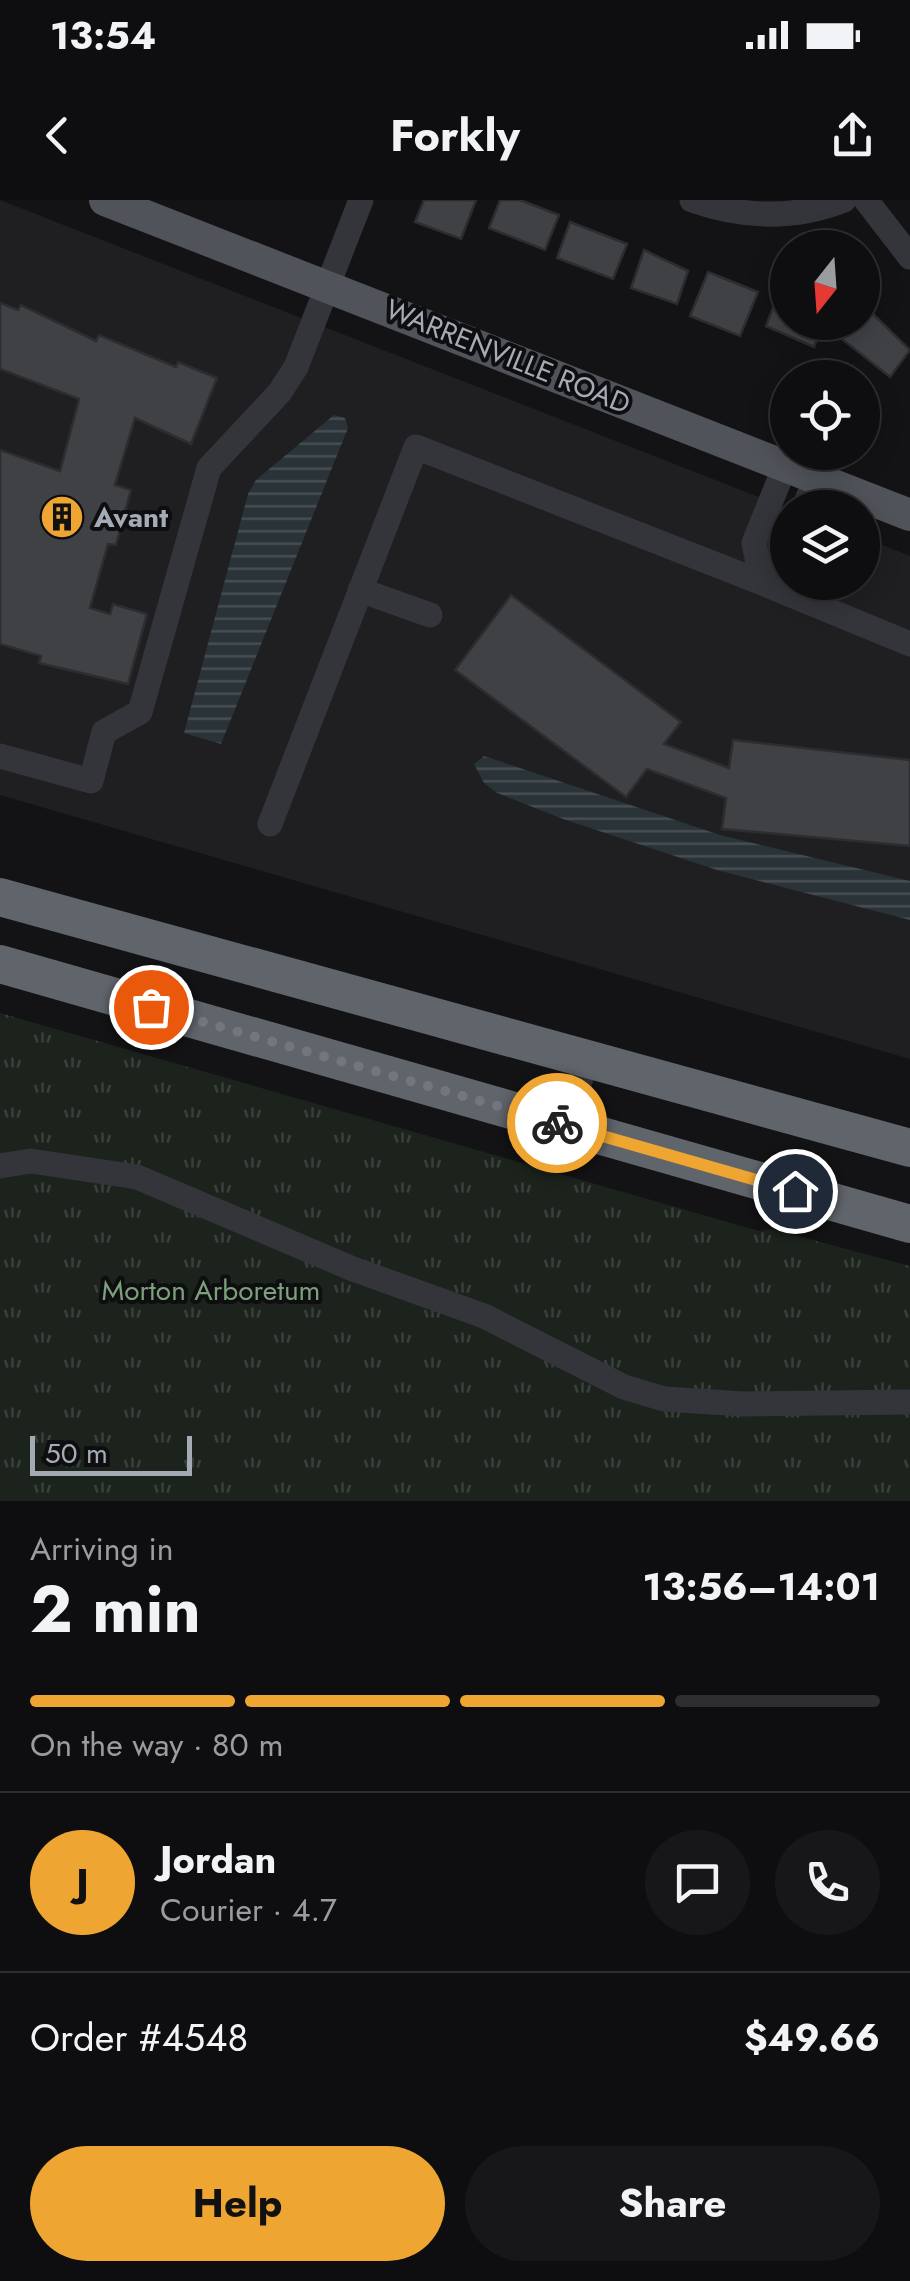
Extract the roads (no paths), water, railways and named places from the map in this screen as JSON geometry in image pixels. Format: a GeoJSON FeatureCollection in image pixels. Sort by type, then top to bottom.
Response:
{"type":"FeatureCollection","features":[{"type":"Feature","properties":{"kind":"highway"},"geometry":{"type":"LineString","coordinates":[[4,898],[910,1148]]}},
{"type":"Feature","properties":{"kind":"highway"},"geometry":{"type":"LineString","coordinates":[[0,964],[910,1224]]}},
{"type":"Feature","properties":{"kind":"main road","name":"WARRENVILLE ROAD"},"geometry":{"type":"LineString","coordinates":[[105,200],[770,460]]}},
{"type":"Feature","properties":{"kind":"main road","name":"WARRENVILLE ROAD"},"geometry":{"type":"LineString","coordinates":[[789,470],[807,490]]}},
{"type":"Feature","properties":{"kind":"main road","name":"WARRENVILLE ROAD"},"geometry":{"type":"LineString","coordinates":[[880,508],[910,515]]}},
{"type":"Feature","properties":{"kind":"street"},"geometry":{"type":"LineString","coordinates":[[0,756],[90,781],[104,732],[140,712],[209,468],[288,379],[361,200]]}},
{"type":"Feature","properties":{"kind":"street"},"geometry":{"type":"LineString","coordinates":[[692,200],[740,214],[780,215],[844,200]]}},
{"type":"Feature","properties":{"kind":"street"},"geometry":{"type":"LineString","coordinates":[[866,200],[910,257]]}},
{"type":"Feature","properties":{"kind":"street"},"geometry":{"type":"LineString","coordinates":[[270,824],[416,447],[757,574],[910,644]]}},
{"type":"Feature","properties":{"kind":"street"},"geometry":{"type":"LineString","coordinates":[[757,574],[754,543],[783,470]]}},
{"type":"Feature","properties":{"kind":"street"},"geometry":{"type":"LineString","coordinates":[[757,574],[770,567]]}},
{"type":"Feature","properties":{"kind":"street"},"geometry":{"type":"LineString","coordinates":[[360,590],[430,616]]}},
{"type":"Feature","properties":{"kind":"street"},"geometry":{"type":"LineString","coordinates":[[566,1125],[587,1059]]}},
{"type":"Feature","properties":{"kind":"street"},"geometry":{"type":"LineString","coordinates":[[0,1166],[31,1160],[136,1177],[353,1269],[484,1316],[624,1387],[664,1399],[744,1404],[910,1402]]}},
{"type":"Feature","properties":{"kind":"place","name":"Avant"},"geometry":{"type":"Point","coordinates":[62,517]}},
{"type":"Feature","properties":{"kind":"park label","name":"Morton Arboretum"},"geometry":{"type":"Point","coordinates":[211,1290]}}]}
